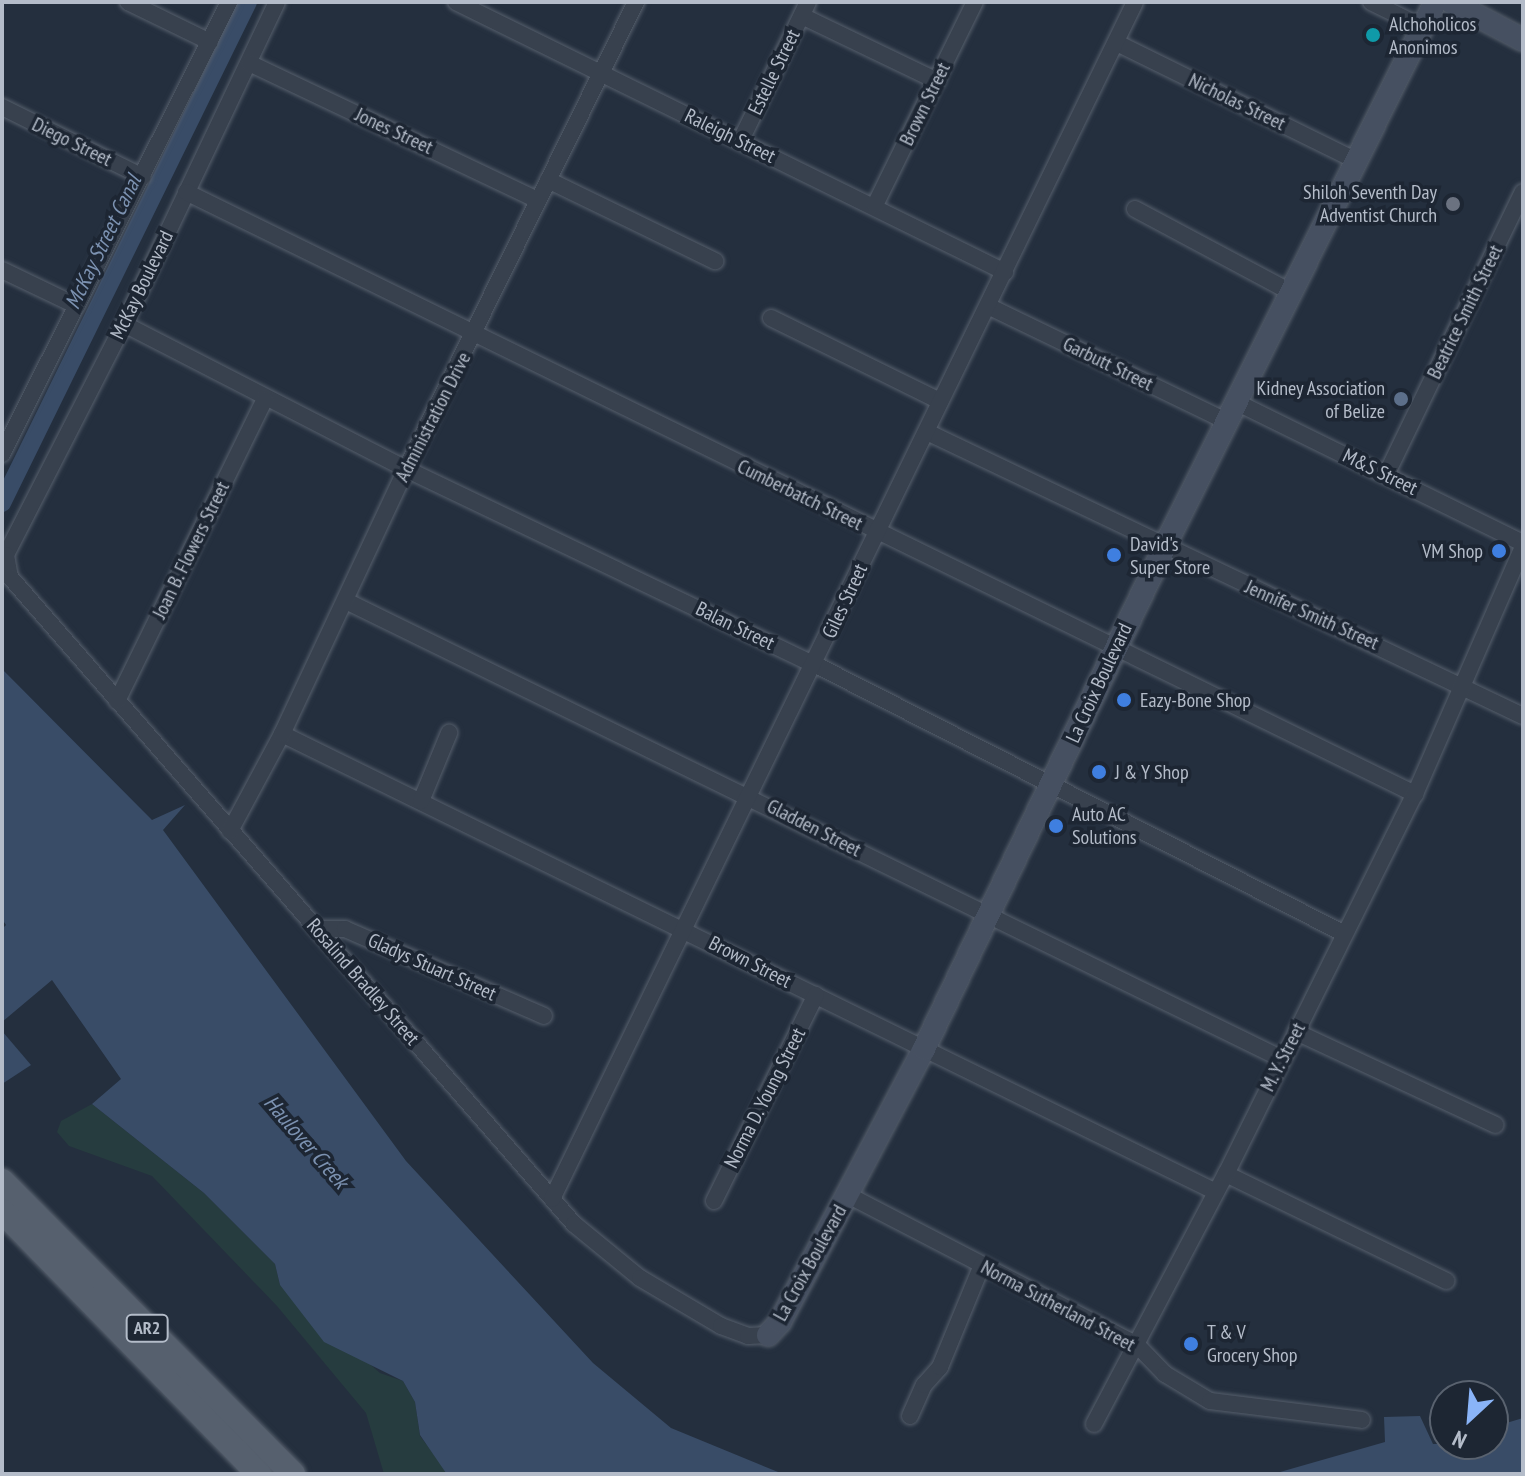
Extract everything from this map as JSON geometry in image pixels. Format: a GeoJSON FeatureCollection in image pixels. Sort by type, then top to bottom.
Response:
{"type":"FeatureCollection","features":[{"type":"Feature","properties":{"kind":"main road","name":"AR2"},"geometry":{"type":"LineString","coordinates":[[2,1181],[293,1474]]}},
{"type":"Feature","properties":{"kind":"main road","name":"AR2"},"geometry":{"type":"LineString","coordinates":[[2,1211],[255,1472]]}},
{"type":"Feature","properties":{"kind":"street"},"geometry":{"type":"LineString","coordinates":[[128,2],[210,42]]}},
{"type":"Feature","properties":{"kind":"street"},"geometry":{"type":"LineString","coordinates":[[2,454],[229,2]]}},
{"type":"Feature","properties":{"kind":"street","name":"McKay Boulevard"},"geometry":{"type":"LineString","coordinates":[[6,566],[6,555],[124,324],[277,2]]}},
{"type":"Feature","properties":{"kind":"street","name":"Raleigh Street"},"geometry":{"type":"LineString","coordinates":[[457,2],[875,205],[1005,272]]}},
{"type":"Feature","properties":{"kind":"street","name":"Administration Drive"},"geometry":{"type":"LineString","coordinates":[[230,831],[282,734],[406,469],[636,2]]}},
{"type":"Feature","properties":{"kind":"street","name":"Brown Street"},"geometry":{"type":"LineString","coordinates":[[875,205],[975,2]]}},
{"type":"Feature","properties":{"kind":"street","name":"Giles Street"},"geometry":{"type":"LineString","coordinates":[[552,1199],[688,931],[816,665],[876,532],[990,307],[1135,2]]}},
{"type":"Feature","properties":{"kind":"street"},"geometry":{"type":"LineString","coordinates":[[1371,2],[1422,27]]}},
{"type":"Feature","properties":{"kind":"street","name":"La Croix Boulevard"},"geometry":{"type":"LineString","coordinates":[[768,1335],[780,1322],[924,1049],[1115,648],[1435,2]]}},
{"type":"Feature","properties":{"kind":"street"},"geometry":{"type":"LineString","coordinates":[[1451,2],[1523,40]]}},
{"type":"Feature","properties":{"kind":"street"},"geometry":{"type":"LineString","coordinates":[[805,9],[937,81]]}},
{"type":"Feature","properties":{"kind":"street","name":"Estelle Street"},"geometry":{"type":"LineString","coordinates":[[740,142],[805,9]]}},
{"type":"Feature","properties":{"kind":"street","name":"Nicholas Street"},"geometry":{"type":"LineString","coordinates":[[1117,43],[1357,161]]}},
{"type":"Feature","properties":{"kind":"street","name":"Jones Street"},"geometry":{"type":"LineString","coordinates":[[249,63],[538,200]]}},
{"type":"Feature","properties":{"kind":"street","name":"Diego Street"},"geometry":{"type":"LineString","coordinates":[[2,107],[143,177]]}},
{"type":"Feature","properties":{"kind":"street"},"geometry":{"type":"LineString","coordinates":[[548,180],[715,261]]}},
{"type":"Feature","properties":{"kind":"street","name":"Cumberbatch Street"},"geometry":{"type":"LineString","coordinates":[[186,192],[474,336],[1415,794]]}},
{"type":"Feature","properties":{"kind":"street","name":"Beatrice Smith Street"},"geometry":{"type":"LineString","coordinates":[[1386,475],[1523,192]]}},
{"type":"Feature","properties":{"kind":"street"},"geometry":{"type":"LineString","coordinates":[[1135,209],[1292,293]]}},
{"type":"Feature","properties":{"kind":"street"},"geometry":{"type":"LineString","coordinates":[[2,270],[77,306]]}},
{"type":"Feature","properties":{"kind":"street","name":"Garbutt Street"},"geometry":{"type":"LineString","coordinates":[[990,307],[1231,412]]}},
{"type":"Feature","properties":{"kind":"street"},"geometry":{"type":"LineString","coordinates":[[771,318],[940,401]]}},
{"type":"Feature","properties":{"kind":"street","name":"Balan Street"},"geometry":{"type":"LineString","coordinates":[[124,324],[406,469],[816,665],[1343,933]]}},
{"type":"Feature","properties":{"kind":"street","name":"Joan B. Flowers Street"},"geometry":{"type":"LineString","coordinates":[[117,701],[265,399]]}},
{"type":"Feature","properties":{"kind":"street","name":"M&S Street"},"geometry":{"type":"LineString","coordinates":[[1231,412],[1386,475],[1523,545]]}},
{"type":"Feature","properties":{"kind":"street","name":"Jennifer Smith Street"},"geometry":{"type":"LineString","coordinates":[[927,432],[1164,548],[1523,716]]}},
{"type":"Feature","properties":{"kind":"street","name":"M. Y. Street"},"geometry":{"type":"LineString","coordinates":[[1094,1424],[1226,1174],[1280,1058],[1296,1032],[1415,794],[1460,684],[1523,545]]}},
{"type":"Feature","properties":{"kind":"street","name":"Rosalind Bradley Street"},"geometry":{"type":"LineString","coordinates":[[6,566],[10,577],[117,701],[593,1243],[640,1278],[729,1329],[768,1335]]}},
{"type":"Feature","properties":{"kind":"street","name":"Gladden Street"},"geometry":{"type":"LineString","coordinates":[[346,601],[751,796],[1280,1058]]}},
{"type":"Feature","properties":{"kind":"street"},"geometry":{"type":"LineString","coordinates":[[421,801],[449,733]]}},
{"type":"Feature","properties":{"kind":"street","name":"Brown Street"},"geometry":{"type":"LineString","coordinates":[[282,734],[1216,1192]]}},
{"type":"Feature","properties":{"kind":"street","name":"Gladys Stuart Street"},"geometry":{"type":"LineString","coordinates":[[318,929],[345,929],[544,1016]]}},
{"type":"Feature","properties":{"kind":"street","name":"Norma D. Young Street"},"geometry":{"type":"LineString","coordinates":[[714,1201],[816,995]]}},
{"type":"Feature","properties":{"kind":"street"},"geometry":{"type":"LineString","coordinates":[[1296,1032],[1495,1125]]}},
{"type":"Feature","properties":{"kind":"street"},"geometry":{"type":"LineString","coordinates":[[1226,1174],[1446,1281]]}},
{"type":"Feature","properties":{"kind":"street","name":"Norma Sutherland Street"},"geometry":{"type":"LineString","coordinates":[[848,1195],[1136,1344],[1165,1374],[1210,1401],[1362,1420]]}},
{"type":"Feature","properties":{"kind":"street"},"geometry":{"type":"LineString","coordinates":[[910,1416],[924,1385],[940,1367],[982,1265]]}},
{"type":"Feature","properties":{"kind":"green space"},"geometry":{"type":"Polygon","coordinates":[[[92,1104],[204,1193],[275,1264],[280,1285],[380,1373],[403,1381],[415,1402],[420,1436],[449,1474],[384,1474],[366,1413],[277,1306],[152,1176],[69,1146],[57,1132],[61,1121],[92,1104]]]}},
{"type":"Feature","properties":{"kind":"water","name":"Haulover Creek"},"geometry":{"type":"Polygon","coordinates":[[[2,669],[152,820],[185,805],[163,830],[406,1161],[593,1363],[671,1428],[783,1474],[446,1473],[420,1435],[415,1402],[403,1381],[324,1342],[280,1285],[275,1264],[204,1193],[92,1104],[121,1079],[52,980],[2,1022],[2,929],[6,925],[2,919],[2,669]]]}},
{"type":"Feature","properties":{"kind":"water"},"geometry":{"type":"Polygon","coordinates":[[[2,1031],[31,1065],[2,1084],[2,1031]]]}},
{"type":"Feature","properties":{"kind":"water"},"geometry":{"type":"Polygon","coordinates":[[[1420,1416],[1429,1435],[1429,1460],[1509,1460],[1509,1422],[1523,1418],[1523,1474],[1273,1474],[1385,1442],[1384,1417],[1420,1416]]]}},
{"type":"Feature","properties":{"kind":"waterway","name":"McKay Street Canal"},"geometry":{"type":"LineString","coordinates":[[2,503],[248,2]]}},
{"type":"Feature","properties":{"kind":"place","name":"Alchoholicos Anonimos"},"geometry":{"type":"Point","coordinates":[1373,35]}},
{"type":"Feature","properties":{"kind":"place","name":"Shiloh Seventh Day Adventist Church"},"geometry":{"type":"Point","coordinates":[1453,204]}},
{"type":"Feature","properties":{"kind":"place","name":"Kidney Association of Belize"},"geometry":{"type":"Point","coordinates":[1401,399]}},
{"type":"Feature","properties":{"kind":"place","name":"VM Shop"},"geometry":{"type":"Point","coordinates":[1499,551]}},
{"type":"Feature","properties":{"kind":"place","name":"David's Super Store"},"geometry":{"type":"Point","coordinates":[1114,555]}},
{"type":"Feature","properties":{"kind":"place","name":"Eazy-Bone Shop"},"geometry":{"type":"Point","coordinates":[1124,700]}},
{"type":"Feature","properties":{"kind":"place","name":"J & Y Shop"},"geometry":{"type":"Point","coordinates":[1099,772]}},
{"type":"Feature","properties":{"kind":"place","name":"Auto AC Solutions"},"geometry":{"type":"Point","coordinates":[1056,826]}},
{"type":"Feature","properties":{"kind":"place","name":"T & V Grocery Shop"},"geometry":{"type":"Point","coordinates":[1191,1344]}}]}
